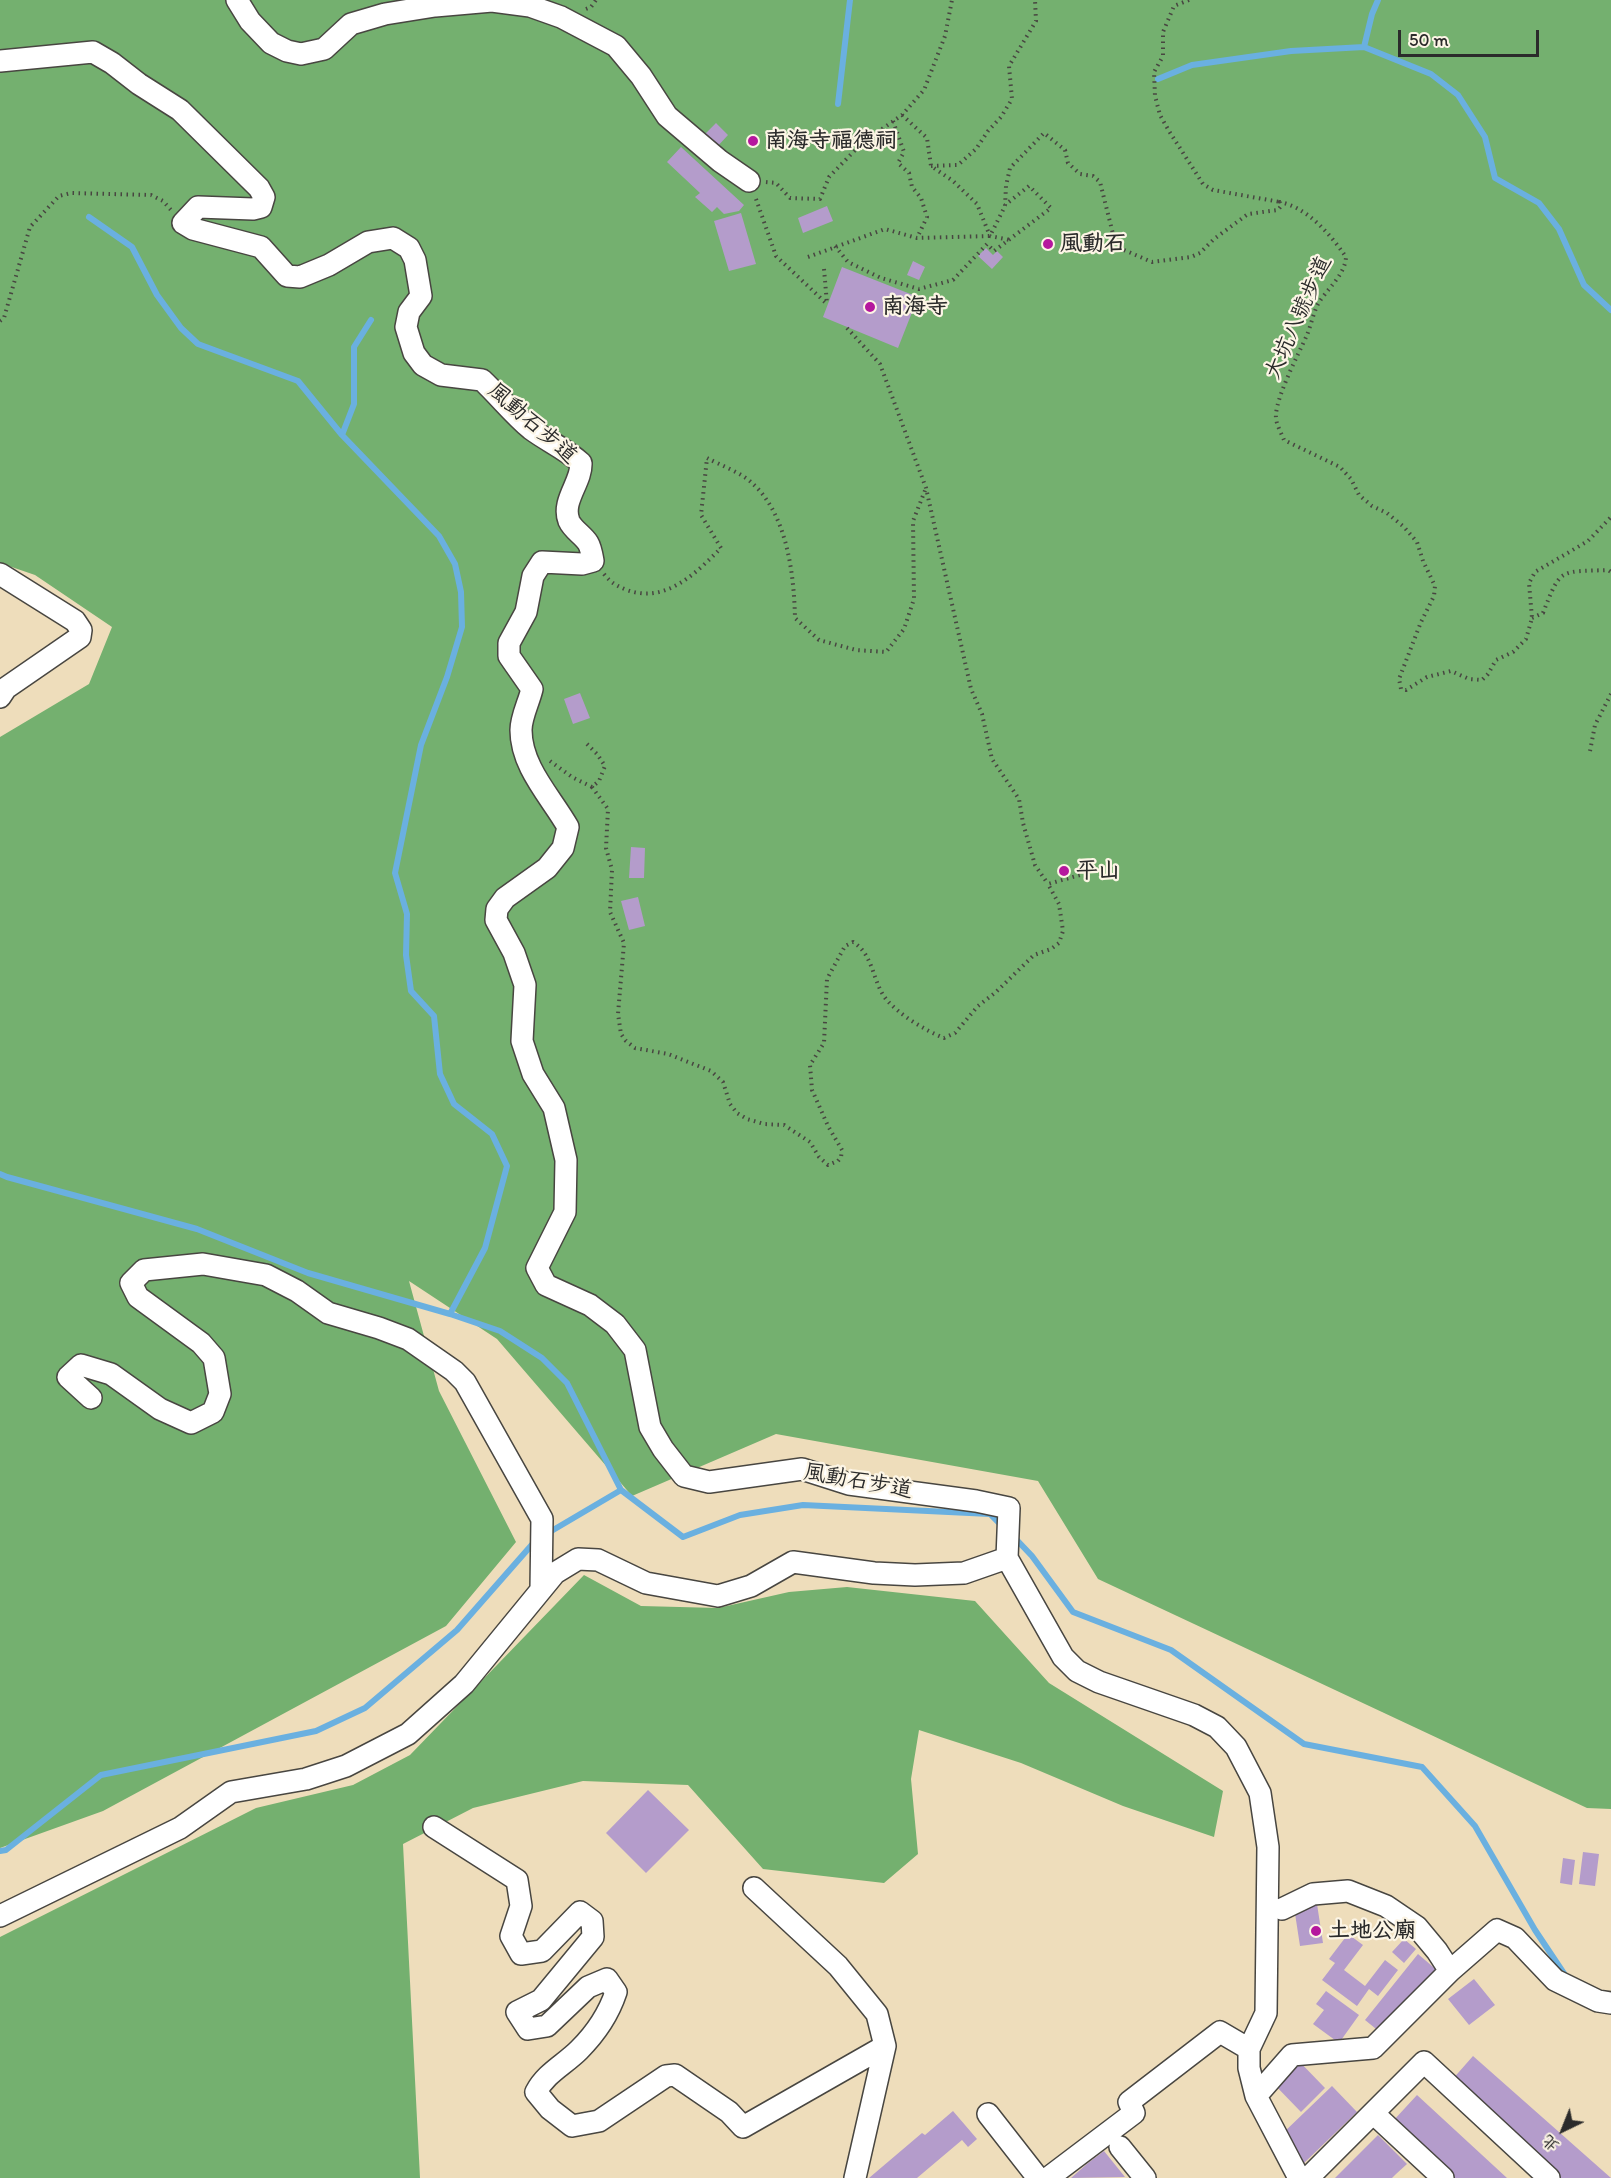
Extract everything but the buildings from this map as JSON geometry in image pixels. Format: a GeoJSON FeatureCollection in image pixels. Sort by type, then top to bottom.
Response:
{"type":"FeatureCollection","features":[{"type":"Feature","properties":{"kind":"street"},"geometry":{"type":"LineString","coordinates":[[237,0],[249,21],[271,44],[301,54],[324,49],[351,24],[385,14],[435,6],[492,0],[561,17],[616,46],[641,76],[667,116],[720,161],[748,181]]}},
{"type":"Feature","properties":{"kind":"street"},"geometry":{"type":"LineString","coordinates":[[0,61],[93,52],[180,110],[259,188],[264,197],[261,207],[253,209],[198,207],[183,223]]}},
{"type":"Feature","properties":{"kind":"street","name":"風動石步道"},"geometry":{"type":"LineString","coordinates":[[183,223],[193,230],[261,247],[286,276],[300,277],[329,266],[368,242],[381,238],[393,238],[409,248],[415,260],[421,296],[409,312],[406,327],[414,353],[423,365],[441,375],[482,380],[507,408],[533,430],[572,454],[581,463],[582,475],[572,490],[568,507],[569,522],[589,544],[593,561],[582,564],[542,562],[533,576],[526,612],[508,643],[509,656],[532,689],[521,728],[522,742],[534,776],[558,808],[568,827],[563,848],[547,868],[505,898],[497,909],[496,920],[514,953],[525,985],[522,1041],[533,1074],[554,1108],[566,1160],[565,1212],[537,1268],[546,1285],[590,1305],[615,1324],[635,1350],[650,1427],[663,1449],[684,1476],[709,1482],[802,1469],[849,1484],[976,1501],[1009,1508],[1007,1558]]}},
{"type":"Feature","properties":{"kind":"street"},"geometry":{"type":"LineString","coordinates":[[0,574],[75,621],[81,630],[80,637],[6,688],[0,697]]}},
{"type":"Feature","properties":{"kind":"street"},"geometry":{"type":"LineString","coordinates":[[91,1398],[68,1377],[81,1365],[111,1374],[160,1409],[191,1423],[213,1412],[220,1394],[214,1358],[201,1343],[138,1297],[131,1282],[144,1270],[203,1264],[266,1275],[297,1292],[327,1313],[379,1328],[408,1340],[454,1371],[465,1382],[542,1519],[541,1590]]}},
{"type":"Feature","properties":{"kind":"street"},"geometry":{"type":"LineString","coordinates":[[0,1916],[180,1828],[231,1792],[306,1779],[346,1766],[408,1734],[464,1684],[555,1573],[578,1559],[598,1560],[646,1583],[718,1596],[751,1586],[793,1562],[874,1573],[915,1575],[964,1573],[1007,1558],[1063,1657],[1077,1671],[1099,1682],[1194,1715],[1217,1727],[1236,1747],[1260,1793],[1268,1847],[1266,2013],[1249,2049],[1249,2068],[1256,2096],[1299,2178]]}},
{"type":"Feature","properties":{"kind":"street"},"geometry":{"type":"LineString","coordinates":[[434,1827],[517,1880],[521,1906],[511,1936],[521,1954],[542,1951],[580,1912],[592,1921],[593,1937],[541,2000],[516,2012],[528,2029],[547,2026],[588,1987],[607,1979],[616,1992],[610,2010],[580,2050],[542,2080],[536,2092],[550,2109],[572,2126],[599,2121],[666,2076],[675,2075],[729,2112],[743,2127],[885,2046]]}},
{"type":"Feature","properties":{"kind":"street"},"geometry":{"type":"LineString","coordinates":[[754,1888],[838,1966],[877,2013],[885,2046],[855,2178]]}},
{"type":"Feature","properties":{"kind":"street"},"geometry":{"type":"LineString","coordinates":[[1282,1909],[1313,1894],[1348,1891],[1386,1906],[1417,1928],[1437,1951],[1450,1971]]}},
{"type":"Feature","properties":{"kind":"street"},"geometry":{"type":"LineString","coordinates":[[1256,2096],[1292,2055],[1373,2048],[1450,1971],[1497,1930],[1515,1938],[1555,1980],[1598,2001],[1611,2003]]}},
{"type":"Feature","properties":{"kind":"street"},"geometry":{"type":"LineString","coordinates":[[1048,2178],[1134,2113],[1129,2102],[1220,2032],[1249,2049]]}},
{"type":"Feature","properties":{"kind":"street"},"geometry":{"type":"LineString","coordinates":[[1308,2178],[1424,2062],[1550,2178]]}},
{"type":"Feature","properties":{"kind":"street"},"geometry":{"type":"LineString","coordinates":[[1373,2113],[1443,2178]]}},
{"type":"Feature","properties":{"kind":"street"},"geometry":{"type":"LineString","coordinates":[[988,2114],[1038,2178]]}},
{"type":"Feature","properties":{"kind":"street"},"geometry":{"type":"LineString","coordinates":[[1120,2147],[1145,2178]]}},
{"type":"Feature","properties":{"kind":"path"},"geometry":{"type":"LineString","coordinates":[[824,269],[828,304],[776,256],[748,181],[776,183],[790,198],[820,199],[829,177],[862,143],[902,116],[924,90],[945,36],[952,0]]}},
{"type":"Feature","properties":{"kind":"path"},"geometry":{"type":"LineString","coordinates":[[931,166],[958,165],[976,149],[1001,117],[1012,99],[1009,66],[1036,21],[1035,0]]}},
{"type":"Feature","properties":{"kind":"path"},"geometry":{"type":"LineString","coordinates":[[1005,206],[1010,168],[1044,133],[1065,150],[1068,162],[1080,174],[1093,176],[1100,182],[1115,242],[1124,250],[1148,261],[1168,261],[1191,257],[1200,253],[1214,239],[1248,214],[1278,210],[1281,206],[1280,202],[1213,190],[1203,184],[1160,115],[1155,96],[1154,72],[1163,56],[1163,32],[1174,6],[1189,0]]}},
{"type":"Feature","properties":{"kind":"path"},"geometry":{"type":"LineString","coordinates":[[902,116],[927,138],[931,166],[953,181],[977,204],[990,236]]}},
{"type":"Feature","properties":{"kind":"path"},"geometry":{"type":"LineString","coordinates":[[893,122],[904,152],[898,163],[909,173],[912,187],[921,198],[927,217],[917,238]]}},
{"type":"Feature","properties":{"kind":"path"},"geometry":{"type":"LineString","coordinates":[[835,246],[848,262],[881,278],[919,289],[953,280],[987,244],[994,251],[1051,208],[1029,186],[1005,206],[990,236]]}},
{"type":"Feature","properties":{"kind":"path"},"geometry":{"type":"LineString","coordinates":[[0,321],[4,318],[30,227],[59,196],[71,193],[151,195],[163,201],[183,223]]}},
{"type":"Feature","properties":{"kind":"path","name":"大坑八號步道"},"geometry":{"type":"LineString","coordinates":[[1280,202],[1303,211],[1346,256],[1344,267],[1318,304],[1278,404],[1276,422],[1284,440],[1340,467],[1351,479],[1359,495],[1404,527],[1417,542],[1435,586],[1434,596],[1421,622],[1399,679],[1401,689],[1406,690],[1427,677],[1451,670],[1469,679],[1482,680],[1496,660],[1513,652],[1526,639],[1532,618],[1529,583],[1535,572],[1588,541],[1611,517]]}},
{"type":"Feature","properties":{"kind":"path"},"geometry":{"type":"LineString","coordinates":[[808,257],[885,229],[917,238],[990,236],[1011,240]]}},
{"type":"Feature","properties":{"kind":"path"},"geometry":{"type":"LineString","coordinates":[[522,742],[572,777],[592,787],[608,809],[606,848],[612,870],[610,912],[624,943],[618,1014],[621,1034],[626,1041],[635,1048],[668,1054],[711,1071],[723,1082],[730,1104],[737,1113],[764,1124],[783,1125],[810,1142],[819,1157],[828,1165],[838,1161],[842,1150],[812,1090],[810,1065],[824,1042],[827,979],[845,946],[853,942],[865,953],[885,999],[907,1017],[944,1038],[955,1033],[978,1006],[1002,987],[1034,955],[1051,949],[1059,943],[1063,931],[1059,904],[1035,865],[1019,799],[992,759],[982,714],[971,689],[926,488],[880,364],[847,328]]}},
{"type":"Feature","properties":{"kind":"path"},"geometry":{"type":"LineString","coordinates":[[593,561],[613,584],[639,594],[668,591],[694,574],[721,548],[701,515],[707,458],[752,482],[770,505],[784,536],[794,587],[795,618],[819,640],[856,650],[886,652],[904,629],[914,599],[913,521],[926,488]]}},
{"type":"Feature","properties":{"kind":"path"},"geometry":{"type":"LineString","coordinates":[[1532,618],[1543,614],[1556,581],[1568,572],[1608,570],[1611,572]]}},
{"type":"Feature","properties":{"kind":"path"},"geometry":{"type":"LineString","coordinates":[[1590,751],[1595,725],[1611,694]]}},
{"type":"Feature","properties":{"kind":"path"},"geometry":{"type":"LineString","coordinates":[[586,743],[605,766],[599,781],[592,787]]}},
{"type":"Feature","properties":{"kind":"path"},"geometry":{"type":"LineString","coordinates":[[1048,884],[1086,873]]}},
{"type":"Feature","properties":{"kind":"green space"},"geometry":{"type":"Polygon","coordinates":[[[0,0],[1611,0],[1611,1809],[1587,1808],[1098,1579],[1038,1481],[776,1434],[632,1496],[497,1339],[409,1281],[439,1391],[516,1542],[446,1626],[103,1811],[0,1848],[0,737],[89,684],[112,627],[35,575],[0,563],[0,0]]]}},
{"type":"Feature","properties":{"kind":"green space"},"geometry":{"type":"Polygon","coordinates":[[[584,1575],[641,1606],[718,1608],[789,1592],[847,1587],[975,1601],[1049,1683],[1223,1791],[1214,1837],[1123,1806],[1021,1763],[919,1730],[911,1779],[918,1854],[884,1883],[763,1869],[688,1785],[583,1781],[473,1808],[403,1844],[420,2178],[0,2178],[0,1937],[256,1808],[353,1785],[410,1755],[584,1575]]]}},
{"type":"Feature","properties":{"kind":"waterway"},"geometry":{"type":"LineString","coordinates":[[838,104],[850,0]]}},
{"type":"Feature","properties":{"kind":"waterway"},"geometry":{"type":"LineString","coordinates":[[1378,0],[1364,47],[1431,74],[1458,95],[1485,137],[1495,178],[1539,203],[1559,229],[1584,285],[1611,310]]}},
{"type":"Feature","properties":{"kind":"waterway"},"geometry":{"type":"LineString","coordinates":[[1158,79],[1192,65],[1291,51],[1364,47]]}},
{"type":"Feature","properties":{"kind":"waterway"},"geometry":{"type":"LineString","coordinates":[[89,217],[132,247],[157,295],[181,328],[198,344],[298,381],[342,435],[439,536],[455,564],[461,592],[462,627],[447,677],[421,745],[395,873],[407,914],[406,955],[411,991],[434,1016],[440,1074],[454,1104],[492,1134],[507,1166],[485,1248],[450,1314]]}},
{"type":"Feature","properties":{"kind":"waterway"},"geometry":{"type":"LineString","coordinates":[[342,435],[354,404],[354,347],[371,320]]}},
{"type":"Feature","properties":{"kind":"waterway"},"geometry":{"type":"LineString","coordinates":[[0,1174],[197,1229],[308,1273],[450,1314],[500,1331],[542,1358],[567,1383],[621,1490],[683,1537],[740,1515],[803,1505],[990,1514],[1003,1527]]}},
{"type":"Feature","properties":{"kind":"waterway"},"geometry":{"type":"LineString","coordinates":[[548,1533],[621,1490]]}},
{"type":"Feature","properties":{"kind":"waterway"},"geometry":{"type":"LineString","coordinates":[[1013,1536],[1032,1556],[1073,1612],[1171,1650],[1304,1744],[1422,1767],[1475,1826],[1535,1930],[1567,1978]]}},
{"type":"Feature","properties":{"kind":"waterway"},"geometry":{"type":"LineString","coordinates":[[0,1851],[6,1850],[101,1775],[316,1731],[365,1708],[457,1630],[536,1540]]}},
{"type":"Feature","properties":{"kind":"place","name":"南海寺福德祠"},"geometry":{"type":"Point","coordinates":[753,141]}},
{"type":"Feature","properties":{"kind":"place","name":"風動石"},"geometry":{"type":"Point","coordinates":[1048,244]}},
{"type":"Feature","properties":{"kind":"place","name":"南海寺"},"geometry":{"type":"Point","coordinates":[870,307]}},
{"type":"Feature","properties":{"kind":"place","name":"平山"},"geometry":{"type":"Point","coordinates":[1064,871]}},
{"type":"Feature","properties":{"kind":"place","name":"土地公廟"},"geometry":{"type":"Point","coordinates":[1316,1931]}}]}
